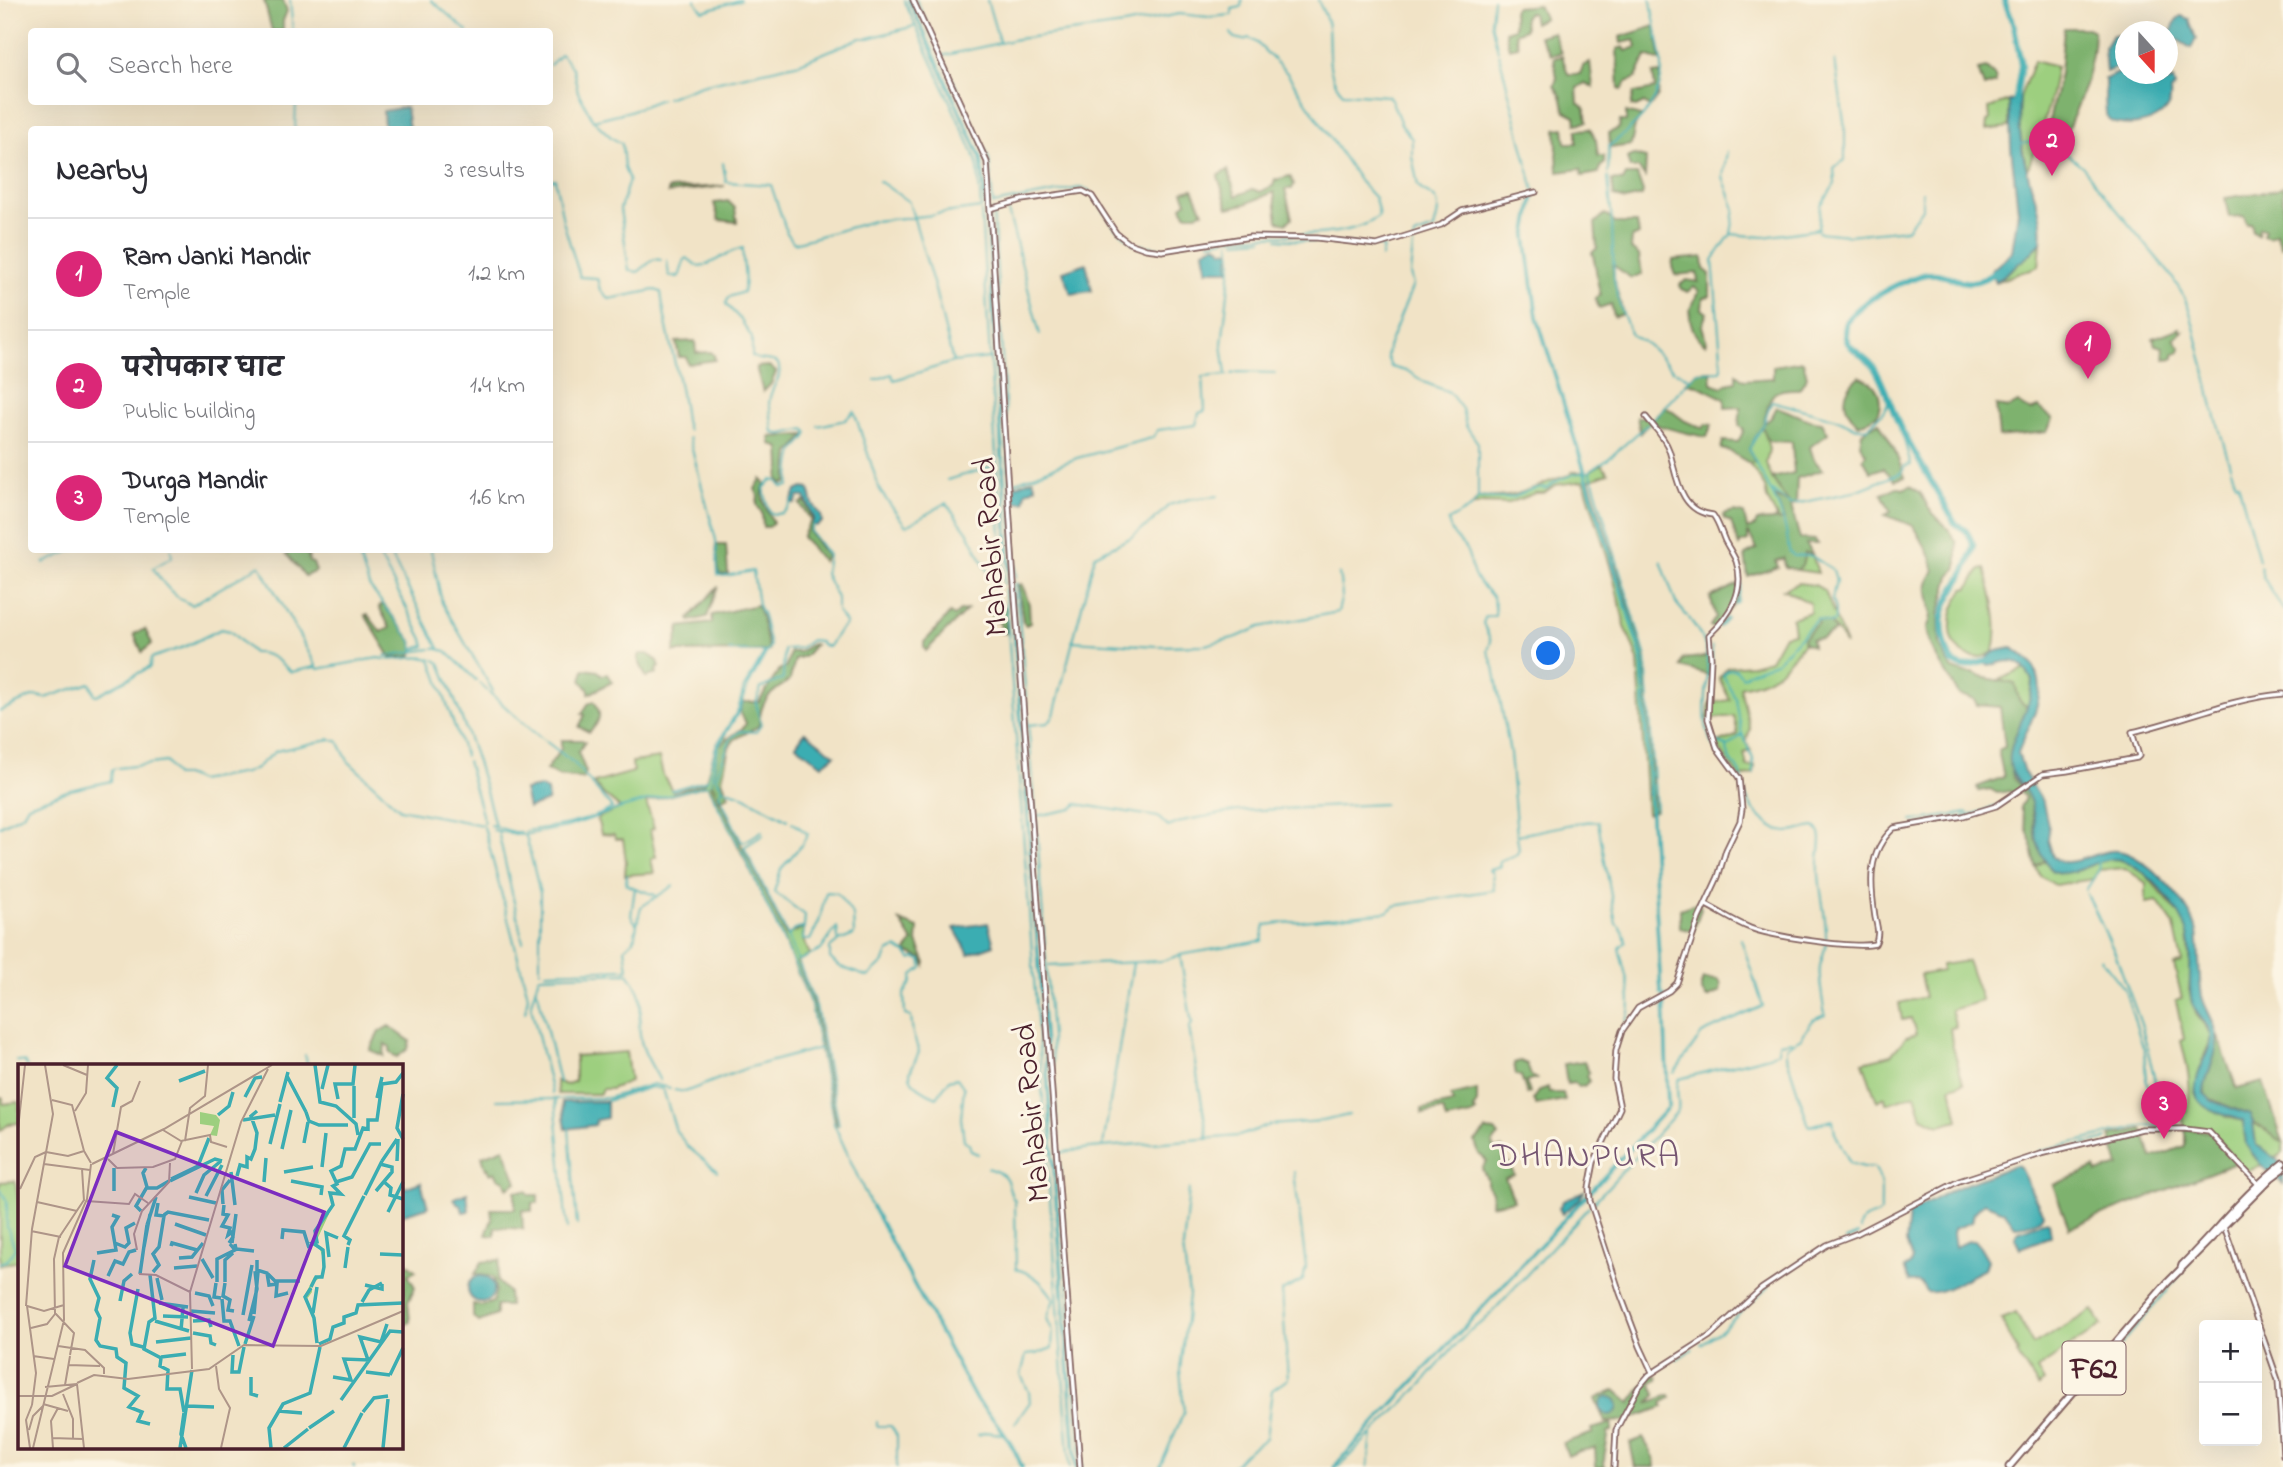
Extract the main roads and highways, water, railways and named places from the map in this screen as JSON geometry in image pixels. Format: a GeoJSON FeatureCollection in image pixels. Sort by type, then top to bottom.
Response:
{"type":"FeatureCollection","features":[{"type":"Feature","properties":{"kind":"main road","name":"F62"},"geometry":{"type":"LineString","coordinates":[[2008,1467],[2182,1265],[2283,1163]]}},
{"type":"Feature","properties":{"kind":"main road","name":"F62"},"geometry":{"type":"LineString","coordinates":[[2223,1223],[2258,1184],[2283,1169]]}},
{"type":"Feature","properties":{"kind":"water"},"geometry":{"type":"Polygon","coordinates":[[[2181,16],[2189,19],[2196,39],[2191,48],[2178,40],[2176,20],[2181,16]]]}},
{"type":"Feature","properties":{"kind":"water"},"geometry":{"type":"Polygon","coordinates":[[[2112,35],[2115,35],[2115,68],[2106,72],[2104,48],[2112,35]]]}},
{"type":"Feature","properties":{"kind":"water"},"geometry":{"type":"Polygon","coordinates":[[[2115,74],[2115,84],[2157,84],[2159,87],[2174,84],[2175,87],[2170,93],[2169,104],[2164,112],[2144,123],[2122,124],[2107,117],[2105,79],[2115,74]]]}},
{"type":"Feature","properties":{"kind":"water"},"geometry":{"type":"Polygon","coordinates":[[[2020,97],[2021,145],[2040,216],[2041,243],[1995,282],[1991,271],[2012,252],[2018,211],[2009,101],[2020,97]]]}},
{"type":"Feature","properties":{"kind":"water"},"geometry":{"type":"Polygon","coordinates":[[[406,107],[409,126],[384,126],[383,111],[406,107]]]}},
{"type":"Feature","properties":{"kind":"water"},"geometry":{"type":"Polygon","coordinates":[[[1216,244],[1223,250],[1230,251],[1229,270],[1207,270],[1204,250],[1216,244]]]}},
{"type":"Feature","properties":{"kind":"water"},"geometry":{"type":"Polygon","coordinates":[[[1086,263],[1092,291],[1071,294],[1063,271],[1086,263]]]}},
{"type":"Feature","properties":{"kind":"water"},"geometry":{"type":"Polygon","coordinates":[[[1033,479],[1036,487],[1026,492],[1024,502],[1015,502],[1015,486],[1033,479]]]}},
{"type":"Feature","properties":{"kind":"water"},"geometry":{"type":"Polygon","coordinates":[[[809,489],[813,504],[821,515],[822,522],[816,526],[812,524],[814,518],[805,497],[798,497],[795,504],[791,502],[796,491],[809,489]]]}},
{"type":"Feature","properties":{"kind":"water"},"geometry":{"type":"Polygon","coordinates":[[[2012,648],[2036,670],[2039,683],[2036,709],[2018,753],[2024,772],[2043,803],[2053,857],[2067,862],[2110,851],[2129,854],[2154,871],[2177,895],[2197,932],[2202,996],[2217,1036],[2216,1050],[2204,1093],[2212,1101],[2250,1115],[2256,1145],[2283,1165],[2283,1184],[2261,1165],[2246,1145],[2243,1121],[2206,1107],[2197,1097],[2196,1085],[2211,1036],[2192,1004],[2188,935],[2170,900],[2152,880],[2122,860],[2111,859],[2063,873],[2052,871],[2041,853],[2031,803],[2010,766],[2011,749],[2030,698],[2032,680],[2023,667],[2014,662],[1989,666],[1984,663],[1992,654],[2012,648]]]}},
{"type":"Feature","properties":{"kind":"water"},"geometry":{"type":"Polygon","coordinates":[[[805,732],[835,755],[822,765],[796,745],[805,732]]]}},
{"type":"Feature","properties":{"kind":"water"},"geometry":{"type":"Polygon","coordinates":[[[540,787],[547,791],[548,801],[528,808],[524,790],[540,787]]]}},
{"type":"Feature","properties":{"kind":"water"},"geometry":{"type":"Polygon","coordinates":[[[988,923],[994,945],[969,954],[954,928],[988,923]]]}},
{"type":"Feature","properties":{"kind":"water"},"geometry":{"type":"Polygon","coordinates":[[[607,1101],[607,1118],[596,1120],[595,1125],[566,1129],[562,1102],[607,1101]]]}},
{"type":"Feature","properties":{"kind":"water"},"geometry":{"type":"Polygon","coordinates":[[[2015,1165],[2019,1166],[2043,1214],[2041,1217],[2031,1223],[2015,1226],[2004,1211],[1984,1203],[1974,1213],[1972,1222],[1954,1229],[1953,1234],[1955,1247],[1968,1241],[1979,1245],[1988,1260],[1985,1269],[1941,1291],[1926,1292],[1918,1282],[1910,1282],[1904,1268],[1910,1266],[1912,1259],[1906,1243],[1909,1213],[1953,1189],[2015,1165]]]}},
{"type":"Feature","properties":{"kind":"water"},"geometry":{"type":"Polygon","coordinates":[[[421,1182],[428,1207],[402,1215],[402,1189],[421,1182]]]}},
{"type":"Feature","properties":{"kind":"water"},"geometry":{"type":"Polygon","coordinates":[[[1584,1191],[1579,1200],[1562,1214],[1559,1208],[1563,1201],[1584,1191]]]}},
{"type":"Feature","properties":{"kind":"water"},"geometry":{"type":"Polygon","coordinates":[[[467,1193],[469,1211],[463,1212],[461,1205],[457,1204],[454,1198],[467,1193]]]}},
{"type":"Feature","properties":{"kind":"water"},"geometry":{"type":"Polygon","coordinates":[[[2045,1221],[2049,1222],[2051,1236],[2020,1248],[2015,1238],[2017,1232],[2045,1221]]]}},
{"type":"Feature","properties":{"kind":"water"},"geometry":{"type":"Polygon","coordinates":[[[481,1276],[490,1280],[494,1289],[490,1298],[481,1302],[472,1298],[468,1289],[472,1280],[481,1276]]]}},
{"type":"Feature","properties":{"kind":"water"},"geometry":{"type":"Polygon","coordinates":[[[1605,1397],[1613,1397],[1618,1406],[1616,1413],[1605,1415],[1600,1410],[1600,1402],[1605,1397]]]}},
{"type":"Feature","properties":{"kind":"waterway"},"geometry":{"type":"LineString","coordinates":[[290,0],[293,28]]}},
{"type":"Feature","properties":{"kind":"waterway"},"geometry":{"type":"LineString","coordinates":[[431,0],[463,28]]}},
{"type":"Feature","properties":{"kind":"waterway"},"geometry":{"type":"LineString","coordinates":[[695,0],[703,11],[740,0]]}},
{"type":"Feature","properties":{"kind":"waterway"},"geometry":{"type":"LineString","coordinates":[[904,0],[978,168],[981,208],[937,214]]}},
{"type":"Feature","properties":{"kind":"waterway"},"geometry":{"type":"LineString","coordinates":[[909,0],[981,158],[986,207]]}},
{"type":"Feature","properties":{"kind":"waterway"},"geometry":{"type":"LineString","coordinates":[[916,0],[989,159],[993,205]]}},
{"type":"Feature","properties":{"kind":"waterway"},"geometry":{"type":"LineString","coordinates":[[987,0],[999,41]]}},
{"type":"Feature","properties":{"kind":"waterway"},"geometry":{"type":"LineString","coordinates":[[942,56],[1017,39],[1124,25],[1179,14],[1209,17],[1232,15],[1232,9],[1241,7],[1242,0]]}},
{"type":"Feature","properties":{"kind":"waterway"},"geometry":{"type":"LineString","coordinates":[[1318,0],[1328,24],[1331,70],[1337,86],[1343,93],[1388,96],[1391,99],[1401,124],[1412,139],[1412,156],[1418,186],[1437,203],[1434,229],[1414,236],[1410,274],[1413,285],[1388,347],[1387,357],[1391,367],[1409,372],[1426,383],[1449,392],[1462,409],[1466,426],[1478,443],[1478,498],[1472,507],[1448,521],[1453,533],[1467,551],[1476,579],[1495,603],[1495,616],[1486,616],[1483,623],[1491,641],[1488,651],[1494,667],[1510,753],[1517,835],[1584,822],[1598,822],[1616,924],[1624,934],[1624,944]]}},
{"type":"Feature","properties":{"kind":"waterway"},"geometry":{"type":"LineString","coordinates":[[1493,0],[1491,22],[1498,51]]}},
{"type":"Feature","properties":{"kind":"waterway"},"geometry":{"type":"LineString","coordinates":[[1608,173],[1609,146],[1641,118],[1656,96],[1660,84],[1661,55],[1651,0]]}},
{"type":"Feature","properties":{"kind":"waterway"},"geometry":{"type":"LineString","coordinates":[[2004,0],[2014,25],[2021,65],[2015,104]]}},
{"type":"Feature","properties":{"kind":"waterway"},"geometry":{"type":"LineString","coordinates":[[666,98],[701,85],[800,63],[860,38],[915,26]]}},
{"type":"Feature","properties":{"kind":"waterway"},"geometry":{"type":"LineString","coordinates":[[1230,238],[1329,233],[1349,230],[1379,216],[1375,198],[1360,182],[1287,73],[1257,43],[1249,38],[1234,38],[1231,33]]}},
{"type":"Feature","properties":{"kind":"waterway"},"geometry":{"type":"LineString","coordinates":[[553,62],[561,54],[573,69],[578,92],[593,120],[622,144],[624,168],[629,180],[620,209],[629,270],[638,272],[654,259],[661,260]]}},
{"type":"Feature","properties":{"kind":"waterway"},"geometry":{"type":"LineString","coordinates":[[1499,54],[1534,190]]}},
{"type":"Feature","properties":{"kind":"waterway"},"geometry":{"type":"LineString","coordinates":[[1651,421],[1697,372],[1721,371],[1713,260],[1731,234],[1764,237],[1818,229],[1821,205],[1835,184],[1834,167],[1845,160],[1845,128],[1835,61]]}},
{"type":"Feature","properties":{"kind":"waterway"},"geometry":{"type":"LineString","coordinates":[[593,120],[630,111],[661,99]]}},
{"type":"Feature","properties":{"kind":"waterway"},"geometry":{"type":"LineString","coordinates":[[295,126],[296,105]]}},
{"type":"Feature","properties":{"kind":"waterway"},"geometry":{"type":"LineString","coordinates":[[2021,144],[2039,144],[2070,156],[2083,167],[2106,197]]}},
{"type":"Feature","properties":{"kind":"waterway"},"geometry":{"type":"LineString","coordinates":[[1727,151],[1723,177],[1735,209],[1731,234]]}},
{"type":"Feature","properties":{"kind":"waterway"},"geometry":{"type":"LineString","coordinates":[[723,163],[726,182],[771,185],[787,233],[794,243],[873,221],[934,215]]}},
{"type":"Feature","properties":{"kind":"waterway"},"geometry":{"type":"LineString","coordinates":[[1608,177],[1614,279],[1628,327],[1632,335],[1648,345],[1673,370],[1689,378]]}},
{"type":"Feature","properties":{"kind":"waterway"},"geometry":{"type":"LineString","coordinates":[[553,179],[580,277],[597,278],[600,290],[609,299],[655,290],[661,292],[688,431]]}},
{"type":"Feature","properties":{"kind":"waterway"},"geometry":{"type":"LineString","coordinates":[[879,181],[909,202],[953,362]]}},
{"type":"Feature","properties":{"kind":"waterway"},"geometry":{"type":"LineString","coordinates":[[993,204],[1079,188],[1087,189],[1092,194]]}},
{"type":"Feature","properties":{"kind":"waterway"},"geometry":{"type":"LineString","coordinates":[[1818,232],[1848,235],[1907,229],[1922,208],[1922,192]]}},
{"type":"Feature","properties":{"kind":"waterway"},"geometry":{"type":"LineString","coordinates":[[1534,195],[1526,237],[1537,317],[1642,658],[1644,692]]}},
{"type":"Feature","properties":{"kind":"waterway"},"geometry":{"type":"LineString","coordinates":[[1095,198],[1115,227],[1135,244]]}},
{"type":"Feature","properties":{"kind":"waterway"},"geometry":{"type":"LineString","coordinates":[[2108,199],[2170,274],[2183,295],[2206,374]]}},
{"type":"Feature","properties":{"kind":"waterway"},"geometry":{"type":"LineString","coordinates":[[1007,207],[1040,335]]}},
{"type":"Feature","properties":{"kind":"waterway"},"geometry":{"type":"LineString","coordinates":[[993,210],[1016,579]]}},
{"type":"Feature","properties":{"kind":"waterway"},"geometry":{"type":"LineString","coordinates":[[987,211],[1010,582]]}},
{"type":"Feature","properties":{"kind":"waterway"},"geometry":{"type":"LineString","coordinates":[[981,212],[1004,584]]}},
{"type":"Feature","properties":{"kind":"waterway"},"geometry":{"type":"LineString","coordinates":[[1209,242],[1226,239]]}},
{"type":"Feature","properties":{"kind":"waterway"},"geometry":{"type":"LineString","coordinates":[[1236,241],[1262,239]]}},
{"type":"Feature","properties":{"kind":"waterway"},"geometry":{"type":"LineString","coordinates":[[1278,239],[1373,246]]}},
{"type":"Feature","properties":{"kind":"waterway"},"geometry":{"type":"LineString","coordinates":[[1226,374],[1222,344],[1232,259],[1230,242]]}},
{"type":"Feature","properties":{"kind":"waterway"},"geometry":{"type":"LineString","coordinates":[[1140,245],[1160,248]]}},
{"type":"Feature","properties":{"kind":"waterway"},"geometry":{"type":"LineString","coordinates":[[1377,246],[1383,247],[1381,257]]}},
{"type":"Feature","properties":{"kind":"waterway"},"geometry":{"type":"LineString","coordinates":[[667,260],[669,276],[679,277],[687,258],[699,267],[743,248],[743,292],[729,297],[726,304],[741,320],[752,338],[752,356],[778,363],[778,379],[769,405]]}},
{"type":"Feature","properties":{"kind":"waterway"},"geometry":{"type":"LineString","coordinates":[[1992,660],[1963,667],[1951,661],[1944,641],[1944,612],[1974,546],[1967,532],[1954,522],[1907,441],[1877,372],[1849,345],[1845,333],[1850,317],[1857,310],[1878,295],[1911,279],[1930,274],[1975,282],[1999,269]]}},
{"type":"Feature","properties":{"kind":"waterway"},"geometry":{"type":"LineString","coordinates":[[875,380],[892,374],[894,380],[953,362],[989,358]]}},
{"type":"Feature","properties":{"kind":"waterway"},"geometry":{"type":"LineString","coordinates":[[1232,374],[1275,373]]}},
{"type":"Feature","properties":{"kind":"waterway"},"geometry":{"type":"LineString","coordinates":[[1011,484],[1077,458],[1152,438],[1158,430],[1196,425],[1199,413],[1205,411],[1203,377],[1228,375]]}},
{"type":"Feature","properties":{"kind":"waterway"},"geometry":{"type":"LineString","coordinates":[[2206,376],[2213,408]]}},
{"type":"Feature","properties":{"kind":"waterway"},"geometry":{"type":"LineString","coordinates":[[1860,1230],[1862,1222],[1881,1212],[1877,1173],[1874,1167],[1850,1163],[1835,1133],[1833,1120],[1809,1126],[1786,1055],[1786,1047],[1801,1038],[1813,1020],[1825,1015],[1820,977],[1826,939],[1819,873],[1820,835],[1815,827],[1781,831],[1763,820],[1749,803],[1741,776],[1727,751],[1727,747],[1742,735],[1736,699],[1723,675],[1727,670],[1735,669],[1743,677],[1776,662],[1817,619],[1831,623],[1835,620],[1832,600],[1836,580],[1833,570],[1812,556],[1794,556],[1789,551],[1779,509],[1749,449],[1763,425],[1772,401],[1841,420],[1857,428],[1868,428],[1889,402]]}},
{"type":"Feature","properties":{"kind":"waterway"},"geometry":{"type":"LineString","coordinates":[[770,407],[773,433],[782,434],[805,429],[808,433],[794,452],[789,486],[782,487],[772,480],[764,488],[771,513],[782,513],[793,500]]}},
{"type":"Feature","properties":{"kind":"waterway"},"geometry":{"type":"LineString","coordinates":[[2214,410],[2230,466]]}},
{"type":"Feature","properties":{"kind":"waterway"},"geometry":{"type":"LineString","coordinates":[[818,426],[845,420],[854,411],[880,491],[906,526],[946,503],[969,534],[989,574],[1002,574]]}},
{"type":"Feature","properties":{"kind":"waterway"},"geometry":{"type":"LineString","coordinates":[[1588,472],[1607,460],[1648,424]]}},
{"type":"Feature","properties":{"kind":"waterway"},"geometry":{"type":"LineString","coordinates":[[1772,491],[1790,505],[1853,492],[1901,473],[1905,466],[1911,465],[1901,429]]}},
{"type":"Feature","properties":{"kind":"waterway"},"geometry":{"type":"LineString","coordinates":[[689,438],[716,540],[718,575],[753,571],[758,605],[770,646],[748,686],[739,712],[718,746],[711,783]]}},
{"type":"Feature","properties":{"kind":"waterway"},"geometry":{"type":"LineString","coordinates":[[947,480],[995,466]]}},
{"type":"Feature","properties":{"kind":"waterway"},"geometry":{"type":"LineString","coordinates":[[2231,469],[2236,483]]}},
{"type":"Feature","properties":{"kind":"waterway"},"geometry":{"type":"LineString","coordinates":[[1590,471],[1646,657],[1656,811]]}},
{"type":"Feature","properties":{"kind":"waterway"},"geometry":{"type":"LineString","coordinates":[[1479,498],[1514,497],[1534,489],[1547,488],[1565,477],[1586,472]]}},
{"type":"Feature","properties":{"kind":"waterway"},"geometry":{"type":"LineString","coordinates":[[2238,482],[2259,560]]}},
{"type":"Feature","properties":{"kind":"waterway"},"geometry":{"type":"LineString","coordinates":[[1028,725],[1048,723],[1054,715],[1095,555],[1130,538],[1151,523],[1169,505],[1189,499],[1218,496]]}},
{"type":"Feature","properties":{"kind":"waterway"},"geometry":{"type":"LineString","coordinates":[[788,820],[740,794],[723,789],[716,777],[731,738],[740,731],[756,732],[761,725],[756,703],[761,688],[783,679],[784,649],[800,648],[811,640],[829,646],[846,624],[837,611],[837,598],[825,574],[828,555],[810,531],[814,523]]}},
{"type":"Feature","properties":{"kind":"waterway"},"geometry":{"type":"LineString","coordinates":[[44,563],[66,553]]}},
{"type":"Feature","properties":{"kind":"waterway"},"geometry":{"type":"LineString","coordinates":[[171,553],[172,557],[153,568],[169,590],[192,605],[260,565],[318,669],[378,658],[431,659],[465,756]]}},
{"type":"Feature","properties":{"kind":"waterway"},"geometry":{"type":"LineString","coordinates":[[358,553],[369,586],[412,641],[414,651]]}},
{"type":"Feature","properties":{"kind":"waterway"},"geometry":{"type":"LineString","coordinates":[[378,553],[423,639],[425,646],[414,649]]}},
{"type":"Feature","properties":{"kind":"waterway"},"geometry":{"type":"LineString","coordinates":[[390,553],[439,648]]}},
{"type":"Feature","properties":{"kind":"waterway"},"geometry":{"type":"LineString","coordinates":[[432,553],[442,603],[493,691]]}},
{"type":"Feature","properties":{"kind":"waterway"},"geometry":{"type":"LineString","coordinates":[[1661,561],[1676,603],[1687,616]]}},
{"type":"Feature","properties":{"kind":"waterway"},"geometry":{"type":"LineString","coordinates":[[2260,566],[2263,577],[2283,610]]}},
{"type":"Feature","properties":{"kind":"waterway"},"geometry":{"type":"LineString","coordinates":[[1072,641],[1157,646],[1205,645],[1237,637],[1260,627],[1338,612],[1342,595],[1339,574]]}},
{"type":"Feature","properties":{"kind":"waterway"},"geometry":{"type":"LineString","coordinates":[[1016,583],[1036,816],[1059,1157]]}},
{"type":"Feature","properties":{"kind":"waterway"},"geometry":{"type":"LineString","coordinates":[[1735,604],[1741,583]]}},
{"type":"Feature","properties":{"kind":"waterway"},"geometry":{"type":"LineString","coordinates":[[1011,586],[1053,1154]]}},
{"type":"Feature","properties":{"kind":"waterway"},"geometry":{"type":"LineString","coordinates":[[1005,589],[1047,1154]]}},
{"type":"Feature","properties":{"kind":"waterway"},"geometry":{"type":"LineString","coordinates":[[1689,618],[1705,646],[1705,720],[1708,734],[1727,765]]}},
{"type":"Feature","properties":{"kind":"waterway"},"geometry":{"type":"LineString","coordinates":[[1719,627],[1727,618]]}},
{"type":"Feature","properties":{"kind":"waterway"},"geometry":{"type":"LineString","coordinates":[[0,711],[29,698],[45,698],[90,683],[97,695],[150,667],[151,658],[184,647],[221,629],[230,631],[253,653],[269,656],[291,672],[315,667]]}},
{"type":"Feature","properties":{"kind":"waterway"},"geometry":{"type":"LineString","coordinates":[[1712,647],[1712,676]]}},
{"type":"Feature","properties":{"kind":"waterway"},"geometry":{"type":"LineString","coordinates":[[434,648],[446,651],[476,680]]}},
{"type":"Feature","properties":{"kind":"waterway"},"geometry":{"type":"LineString","coordinates":[[385,656],[431,649]]}},
{"type":"Feature","properties":{"kind":"waterway"},"geometry":{"type":"LineString","coordinates":[[671,790],[707,780],[716,746],[738,710],[744,688],[765,652],[729,651]]}},
{"type":"Feature","properties":{"kind":"waterway"},"geometry":{"type":"LineString","coordinates":[[435,660],[440,663],[464,723],[495,826]]}},
{"type":"Feature","properties":{"kind":"waterway"},"geometry":{"type":"LineString","coordinates":[[479,683],[531,730],[574,763],[612,808],[581,821],[525,831]]}},
{"type":"Feature","properties":{"kind":"waterway"},"geometry":{"type":"LineString","coordinates":[[1644,695],[1661,993]]}},
{"type":"Feature","properties":{"kind":"waterway"},"geometry":{"type":"LineString","coordinates":[[1743,735],[1753,759],[1754,774]]}},
{"type":"Feature","properties":{"kind":"waterway"},"geometry":{"type":"LineString","coordinates":[[1716,740],[1726,746]]}},
{"type":"Feature","properties":{"kind":"waterway"},"geometry":{"type":"LineString","coordinates":[[320,741],[338,741],[348,761],[400,809],[482,825],[484,822],[467,761]]}},
{"type":"Feature","properties":{"kind":"waterway"},"geometry":{"type":"LineString","coordinates":[[118,768],[166,762],[175,776],[188,776],[198,781],[245,773],[256,768],[276,751],[318,742]]}},
{"type":"Feature","properties":{"kind":"waterway"},"geometry":{"type":"LineString","coordinates":[[0,826],[23,814],[28,805],[70,790],[111,781],[112,770],[115,768]]}},
{"type":"Feature","properties":{"kind":"waterway"},"geometry":{"type":"LineString","coordinates":[[523,835],[567,827],[621,808],[707,785],[739,846]]}},
{"type":"Feature","properties":{"kind":"waterway"},"geometry":{"type":"LineString","coordinates":[[723,789],[719,794],[741,841],[744,842],[762,831]]}},
{"type":"Feature","properties":{"kind":"waterway"},"geometry":{"type":"LineString","coordinates":[[1036,816],[1072,809],[1077,804],[1158,817],[1168,827],[1186,820],[1238,811],[1384,804]]}},
{"type":"Feature","properties":{"kind":"waterway"},"geometry":{"type":"LineString","coordinates":[[1915,826],[1963,818],[1998,806]]}},
{"type":"Feature","properties":{"kind":"waterway"},"geometry":{"type":"LineString","coordinates":[[1927,819],[1968,813]]}},
{"type":"Feature","properties":{"kind":"waterway"},"geometry":{"type":"LineString","coordinates":[[1912,821],[1925,820]]}},
{"type":"Feature","properties":{"kind":"waterway"},"geometry":{"type":"LineString","coordinates":[[792,822],[808,834],[781,869],[774,892],[805,915],[803,940],[810,940],[819,922],[826,892],[837,893],[853,915],[854,935],[830,948],[830,958],[838,966],[868,977],[884,962],[888,952],[896,948],[912,960],[921,960],[922,968],[913,975],[904,994],[905,1015],[911,1017],[919,1052],[911,1069],[911,1078],[920,1088],[937,1097],[949,1080],[957,1078],[964,1088],[961,1118],[964,1140],[971,1151],[978,1154]]}},
{"type":"Feature","properties":{"kind":"waterway"},"geometry":{"type":"LineString","coordinates":[[490,825],[520,832]]}},
{"type":"Feature","properties":{"kind":"waterway"},"geometry":{"type":"LineString","coordinates":[[484,827],[528,996],[525,1012]]}},
{"type":"Feature","properties":{"kind":"waterway"},"geometry":{"type":"LineString","coordinates":[[493,830],[521,835]]}},
{"type":"Feature","properties":{"kind":"waterway"},"geometry":{"type":"LineString","coordinates":[[498,831],[523,942]]}},
{"type":"Feature","properties":{"kind":"waterway"},"geometry":{"type":"LineString","coordinates":[[763,835],[744,847],[788,936],[816,1006],[839,1125]]}},
{"type":"Feature","properties":{"kind":"waterway"},"geometry":{"type":"LineString","coordinates":[[526,836],[540,893],[540,970]]}},
{"type":"Feature","properties":{"kind":"waterway"},"geometry":{"type":"LineString","coordinates":[[1049,966],[1162,961],[1180,955],[1262,941],[1265,925],[1387,912],[1394,906],[1494,890],[1492,873],[1489,870],[1500,867],[1499,861],[1516,855],[1519,850],[1517,836]]}},
{"type":"Feature","properties":{"kind":"waterway"},"geometry":{"type":"LineString","coordinates":[[741,850],[797,970],[811,1005],[819,1045]]}},
{"type":"Feature","properties":{"kind":"waterway"},"geometry":{"type":"LineString","coordinates":[[2086,890],[2099,870],[2098,860]]}},
{"type":"Feature","properties":{"kind":"waterway"},"geometry":{"type":"LineString","coordinates":[[546,972],[628,969],[625,948],[634,940],[637,925],[631,916],[635,888],[626,884],[627,875]]}},
{"type":"Feature","properties":{"kind":"waterway"},"geometry":{"type":"LineString","coordinates":[[637,924],[641,907],[673,886]]}},
{"type":"Feature","properties":{"kind":"waterway"},"geometry":{"type":"LineString","coordinates":[[635,888],[655,895]]}},
{"type":"Feature","properties":{"kind":"waterway"},"geometry":{"type":"LineString","coordinates":[[2087,894],[2115,953],[2142,1027],[2166,1125]]}},
{"type":"Feature","properties":{"kind":"waterway"},"geometry":{"type":"LineString","coordinates":[[800,960],[821,950],[837,927],[838,939]]}},
{"type":"Feature","properties":{"kind":"waterway"},"geometry":{"type":"LineString","coordinates":[[789,935],[802,928]]}},
{"type":"Feature","properties":{"kind":"waterway"},"geometry":{"type":"LineString","coordinates":[[1674,1073],[1702,1034],[1763,1006],[1741,939]]}},
{"type":"Feature","properties":{"kind":"waterway"},"geometry":{"type":"LineString","coordinates":[[1622,945],[1619,948],[1630,1004],[1626,1022]]}},
{"type":"Feature","properties":{"kind":"waterway"},"geometry":{"type":"LineString","coordinates":[[1180,955],[1208,1139]]}},
{"type":"Feature","properties":{"kind":"waterway"},"geometry":{"type":"LineString","coordinates":[[2101,959],[2124,988],[2144,1050],[2146,1079],[2160,1125],[2111,1133]]}},
{"type":"Feature","properties":{"kind":"waterway"},"geometry":{"type":"LineString","coordinates":[[1103,1146],[1133,963]]}},
{"type":"Feature","properties":{"kind":"waterway"},"geometry":{"type":"LineString","coordinates":[[531,1003],[539,976],[628,973],[641,1001],[639,1030],[642,1046],[660,1081]]}},
{"type":"Feature","properties":{"kind":"waterway"},"geometry":{"type":"LineString","coordinates":[[535,988],[559,1082]]}},
{"type":"Feature","properties":{"kind":"waterway"},"geometry":{"type":"LineString","coordinates":[[1591,1191],[1668,1107],[1664,995]]}},
{"type":"Feature","properties":{"kind":"waterway"},"geometry":{"type":"LineString","coordinates":[[531,1006],[552,1094]]}},
{"type":"Feature","properties":{"kind":"waterway"},"geometry":{"type":"LineString","coordinates":[[1594,1202],[1678,1111],[1679,1079],[1769,1056],[1778,1051],[1779,1043],[1792,1041]]}},
{"type":"Feature","properties":{"kind":"waterway"},"geometry":{"type":"LineString","coordinates":[[674,1090],[685,1092],[747,1068],[820,1048],[834,1124],[870,1204]]}},
{"type":"Feature","properties":{"kind":"waterway"},"geometry":{"type":"LineString","coordinates":[[305,1055],[307,1064]]}},
{"type":"Feature","properties":{"kind":"waterway"},"geometry":{"type":"LineString","coordinates":[[16,1061],[26,1064]]}},
{"type":"Feature","properties":{"kind":"waterway"},"geometry":{"type":"LineString","coordinates":[[561,1099],[608,1098],[653,1084],[670,1088]]}},
{"type":"Feature","properties":{"kind":"waterway"},"geometry":{"type":"LineString","coordinates":[[607,1101],[651,1087],[663,1089],[676,1131],[688,1147],[717,1171]]}},
{"type":"Feature","properties":{"kind":"waterway"},"geometry":{"type":"LineString","coordinates":[[555,1099],[567,1229]]}},
{"type":"Feature","properties":{"kind":"waterway"},"geometry":{"type":"LineString","coordinates":[[497,1100],[558,1099]]}},
{"type":"Feature","properties":{"kind":"waterway"},"geometry":{"type":"LineString","coordinates":[[1059,1153],[1239,1136],[1270,1125],[1322,1121],[1349,1115]]}},
{"type":"Feature","properties":{"kind":"waterway"},"geometry":{"type":"LineString","coordinates":[[569,1129],[577,1225]]}},
{"type":"Feature","properties":{"kind":"waterway"},"geometry":{"type":"LineString","coordinates":[[2039,1151],[2109,1134]]}},
{"type":"Feature","properties":{"kind":"waterway"},"geometry":{"type":"LineString","coordinates":[[2079,1146],[2107,1139]]}},
{"type":"Feature","properties":{"kind":"waterway"},"geometry":{"type":"LineString","coordinates":[[1047,1158],[1070,1467]]}},
{"type":"Feature","properties":{"kind":"waterway"},"geometry":{"type":"LineString","coordinates":[[1053,1158],[1076,1467]]}},
{"type":"Feature","properties":{"kind":"waterway"},"geometry":{"type":"LineString","coordinates":[[1059,1159],[1082,1467]]}},
{"type":"Feature","properties":{"kind":"waterway"},"geometry":{"type":"LineString","coordinates":[[987,1168],[1006,1178],[1015,1201],[1016,1269],[1038,1280],[1054,1299],[1047,1319],[1053,1331],[1052,1348],[1026,1355],[1021,1375],[1029,1392],[1030,1402],[1015,1423]]}},
{"type":"Feature","properties":{"kind":"waterway"},"geometry":{"type":"LineString","coordinates":[[1232,1467],[1244,1454],[1266,1438],[1272,1390],[1288,1379],[1282,1291],[1303,1280],[1306,1266],[1294,1172]]}},
{"type":"Feature","properties":{"kind":"waterway"},"geometry":{"type":"LineString","coordinates":[[0,1189],[7,1201],[7,1227],[15,1248],[8,1260],[0,1263]]}},
{"type":"Feature","properties":{"kind":"waterway"},"geometry":{"type":"LineString","coordinates":[[1160,1467],[1184,1412],[1180,1370],[1189,1295],[1183,1248],[1189,1189]]}},
{"type":"Feature","properties":{"kind":"waterway"},"geometry":{"type":"LineString","coordinates":[[1334,1467],[1587,1195]]}},
{"type":"Feature","properties":{"kind":"waterway"},"geometry":{"type":"LineString","coordinates":[[872,1206],[976,1400],[1003,1431],[1022,1467]]}},
{"type":"Feature","properties":{"kind":"waterway"},"geometry":{"type":"LineString","coordinates":[[1368,1467],[1372,1434],[1422,1384],[1469,1331],[1484,1321],[1589,1207]]}},
{"type":"Feature","properties":{"kind":"waterway"},"geometry":{"type":"LineString","coordinates":[[1846,1240],[1858,1235]]}},
{"type":"Feature","properties":{"kind":"waterway"},"geometry":{"type":"LineString","coordinates":[[2121,1345],[2190,1263]]}},
{"type":"Feature","properties":{"kind":"waterway"},"geometry":{"type":"LineString","coordinates":[[1701,1344],[1722,1330],[1768,1287]]}},
{"type":"Feature","properties":{"kind":"waterway"},"geometry":{"type":"LineString","coordinates":[[1677,1359],[1693,1349]]}},
{"type":"Feature","properties":{"kind":"waterway"},"geometry":{"type":"LineString","coordinates":[[877,1422],[877,1426],[891,1426],[897,1436],[897,1467]]}},
{"type":"Feature","properties":{"kind":"waterway"},"geometry":{"type":"LineString","coordinates":[[978,1435],[986,1432],[1001,1434]]}},
{"type":"Feature","properties":{"kind":"waterway"},"geometry":{"type":"LineString","coordinates":[[1339,1467],[1370,1435]]}},
{"type":"Feature","properties":{"kind":"place","name":"परोपकार घाट"},"geometry":{"type":"Point","coordinates":[2052,176]}},
{"type":"Feature","properties":{"kind":"place","name":"Ram Janki Mandir"},"geometry":{"type":"Point","coordinates":[2088,379]}},
{"type":"Feature","properties":{"kind":"place","name":"Durga Mandir"},"geometry":{"type":"Point","coordinates":[2164,1139]}},
{"type":"Feature","properties":{"kind":"district","name":"DHANPURA"},"geometry":{"type":"Point","coordinates":[1587,1154]}}]}
